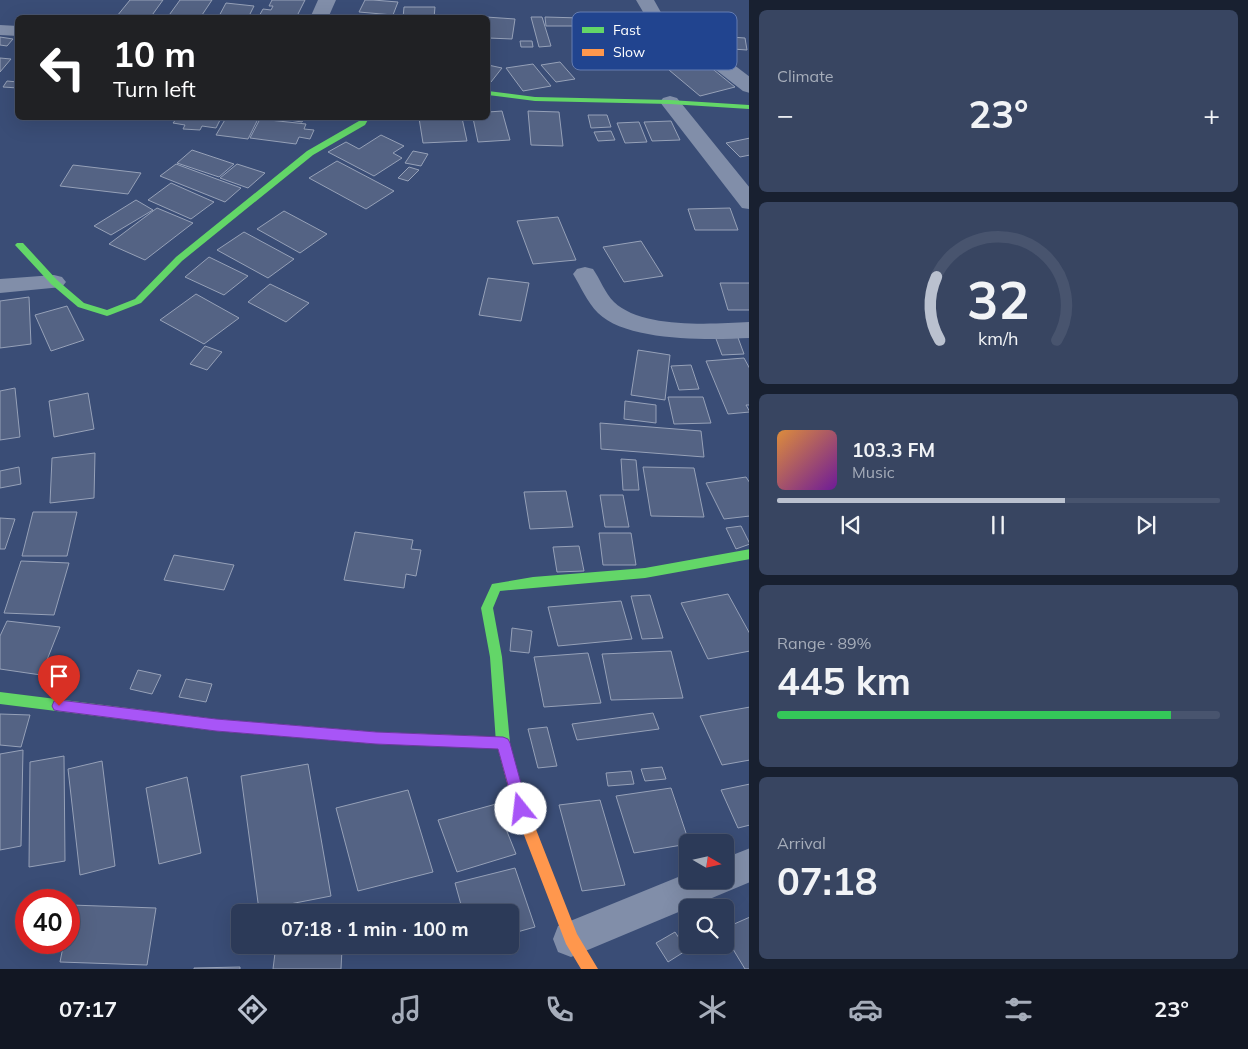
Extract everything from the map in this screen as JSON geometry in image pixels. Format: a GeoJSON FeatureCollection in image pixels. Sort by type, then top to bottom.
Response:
{"type":"FeatureCollection","features":[{"type":"Feature","properties":{"kind":"street"},"geometry":{"type":"LineString","coordinates":[[320,15],[327,0]]}},
{"type":"Feature","properties":{"kind":"street"},"geometry":{"type":"LineString","coordinates":[[645,0],[651,12]]}},
{"type":"Feature","properties":{"kind":"street"},"geometry":{"type":"LineString","coordinates":[[0,30],[15,31]]}},
{"type":"Feature","properties":{"kind":"street"},"geometry":{"type":"LineString","coordinates":[[728,70],[749,87]]}},
{"type":"Feature","properties":{"kind":"street"},"geometry":{"type":"LineString","coordinates":[[490,92],[535,99],[670,102],[749,107]]}},
{"type":"Feature","properties":{"kind":"street"},"geometry":{"type":"LineString","coordinates":[[670,102],[749,203]]}},
{"type":"Feature","properties":{"kind":"street"},"geometry":{"type":"LineString","coordinates":[[20,245],[54,282],[81,305],[107,313],[138,301],[179,259],[310,153],[362,123],[364,120]]}},
{"type":"Feature","properties":{"kind":"street"},"geometry":{"type":"LineString","coordinates":[[585,274],[607,309],[625,319],[646,325],[703,333],[749,330]]}},
{"type":"Feature","properties":{"kind":"street"},"geometry":{"type":"LineString","coordinates":[[0,286],[54,282]]}},
{"type":"Feature","properties":{"kind":"street"},"geometry":{"type":"LineString","coordinates":[[590,969],[571,939],[521,809],[503,743],[496,657],[487,608],[496,588],[523,582],[645,573],[749,554]]}},
{"type":"Feature","properties":{"kind":"street"},"geometry":{"type":"LineString","coordinates":[[0,698],[216,725],[376,738],[503,743]]}},
{"type":"Feature","properties":{"kind":"street"},"geometry":{"type":"LineString","coordinates":[[734,871],[749,865]]}},
{"type":"Feature","properties":{"kind":"street"},"geometry":{"type":"LineString","coordinates":[[571,939],[691,889]]}},
{"type":"Feature","properties":{"kind":"building"},"geometry":{"type":"Polygon","coordinates":[[[130,0],[163,0],[152,15],[118,15],[130,0]]]}},
{"type":"Feature","properties":{"kind":"building"},"geometry":{"type":"Polygon","coordinates":[[[180,0],[212,0],[202,15],[169,15],[180,0]]]}},
{"type":"Feature","properties":{"kind":"building"},"geometry":{"type":"Polygon","coordinates":[[[272,0],[305,0],[298,15],[260,15],[263,9],[271,10],[273,6],[269,6],[272,0]]]}},
{"type":"Feature","properties":{"kind":"building"},"geometry":{"type":"Polygon","coordinates":[[[365,0],[398,2],[393,15],[359,12],[365,0]]]}},
{"type":"Feature","properties":{"kind":"building"},"geometry":{"type":"Polygon","coordinates":[[[226,3],[254,6],[250,15],[220,15],[226,3]]]}},
{"type":"Feature","properties":{"kind":"building"},"geometry":{"type":"Polygon","coordinates":[[[404,7],[435,7],[434,15],[403,15],[404,7]]]}},
{"type":"Feature","properties":{"kind":"building"},"geometry":{"type":"Polygon","coordinates":[[[490,17],[515,19],[512,39],[490,38],[490,17]]]}},
{"type":"Feature","properties":{"kind":"building"},"geometry":{"type":"Polygon","coordinates":[[[531,17],[542,17],[551,46],[539,47],[531,17]]]}},
{"type":"Feature","properties":{"kind":"building"},"geometry":{"type":"Polygon","coordinates":[[[545,17],[572,18],[572,26],[546,26],[545,17]]]}},
{"type":"Feature","properties":{"kind":"building"},"geometry":{"type":"Polygon","coordinates":[[[0,37],[13,39],[7,46],[0,45],[0,37]]]}},
{"type":"Feature","properties":{"kind":"building"},"geometry":{"type":"Polygon","coordinates":[[[737,37],[745,38],[747,50],[737,49],[737,37]]]}},
{"type":"Feature","properties":{"kind":"building"},"geometry":{"type":"Polygon","coordinates":[[[520,41],[532,41],[533,47],[521,47],[520,41]]]}},
{"type":"Feature","properties":{"kind":"building"},"geometry":{"type":"Polygon","coordinates":[[[0,58],[11,59],[0,72],[0,58]]]}},
{"type":"Feature","properties":{"kind":"building"},"geometry":{"type":"Polygon","coordinates":[[[560,62],[575,79],[556,82],[541,65],[560,62]]]}},
{"type":"Feature","properties":{"kind":"building"},"geometry":{"type":"Polygon","coordinates":[[[533,64],[551,86],[523,91],[506,68],[533,64]]]}},
{"type":"Feature","properties":{"kind":"building"},"geometry":{"type":"Polygon","coordinates":[[[490,65],[502,68],[491,82],[490,65]]]}},
{"type":"Feature","properties":{"kind":"building"},"geometry":{"type":"Polygon","coordinates":[[[669,70],[714,70],[735,87],[700,96],[669,70]]]}},
{"type":"Feature","properties":{"kind":"building"},"geometry":{"type":"Polygon","coordinates":[[[7,81],[15,82],[15,88],[3,87],[7,81]]]}},
{"type":"Feature","properties":{"kind":"building"},"geometry":{"type":"Polygon","coordinates":[[[502,111],[510,140],[478,142],[473,120],[490,120],[490,112],[502,111]]]}},
{"type":"Feature","properties":{"kind":"building"},"geometry":{"type":"Polygon","coordinates":[[[528,111],[559,112],[563,146],[531,145],[528,111]]]}},
{"type":"Feature","properties":{"kind":"building"},"geometry":{"type":"Polygon","coordinates":[[[588,115],[607,115],[611,127],[591,128],[588,115]]]}},
{"type":"Feature","properties":{"kind":"building"},"geometry":{"type":"Polygon","coordinates":[[[175,120],[220,120],[216,128],[202,126],[200,130],[183,129],[185,125],[173,123],[175,120]]]}},
{"type":"Feature","properties":{"kind":"building"},"geometry":{"type":"Polygon","coordinates":[[[225,120],[258,120],[248,139],[216,135],[225,120]]]}},
{"type":"Feature","properties":{"kind":"building"},"geometry":{"type":"Polygon","coordinates":[[[259,120],[306,124],[304,129],[314,130],[310,139],[299,137],[296,144],[250,138],[259,120]]]}},
{"type":"Feature","properties":{"kind":"building"},"geometry":{"type":"Polygon","coordinates":[[[419,120],[462,120],[467,141],[423,143],[419,120]]]}},
{"type":"Feature","properties":{"kind":"building"},"geometry":{"type":"Polygon","coordinates":[[[671,121],[680,140],[652,141],[644,122],[671,121]]]}},
{"type":"Feature","properties":{"kind":"building"},"geometry":{"type":"Polygon","coordinates":[[[639,122],[647,142],[625,143],[617,123],[639,122]]]}},
{"type":"Feature","properties":{"kind":"building"},"geometry":{"type":"Polygon","coordinates":[[[611,131],[615,140],[598,141],[594,132],[611,131]]]}},
{"type":"Feature","properties":{"kind":"building"},"geometry":{"type":"Polygon","coordinates":[[[381,135],[404,146],[393,153],[402,158],[374,176],[328,152],[346,142],[359,149],[381,135]]]}},
{"type":"Feature","properties":{"kind":"building"},"geometry":{"type":"Polygon","coordinates":[[[749,138],[749,155],[740,157],[726,143],[749,138]]]}},
{"type":"Feature","properties":{"kind":"building"},"geometry":{"type":"Polygon","coordinates":[[[192,150],[234,164],[219,177],[177,163],[192,150]]]}},
{"type":"Feature","properties":{"kind":"building"},"geometry":{"type":"Polygon","coordinates":[[[413,151],[428,154],[421,166],[405,163],[413,151]]]}},
{"type":"Feature","properties":{"kind":"building"},"geometry":{"type":"Polygon","coordinates":[[[337,161],[394,191],[366,209],[309,178],[337,161]]]}},
{"type":"Feature","properties":{"kind":"building"},"geometry":{"type":"Polygon","coordinates":[[[176,164],[241,188],[225,202],[160,176],[176,164]]]}},
{"type":"Feature","properties":{"kind":"building"},"geometry":{"type":"Polygon","coordinates":[[[237,164],[265,173],[248,188],[220,178],[237,164]]]}},
{"type":"Feature","properties":{"kind":"building"},"geometry":{"type":"Polygon","coordinates":[[[73,165],[141,173],[128,194],[60,186],[73,165]]]}},
{"type":"Feature","properties":{"kind":"building"},"geometry":{"type":"Polygon","coordinates":[[[409,167],[419,170],[408,181],[398,178],[409,167]]]}},
{"type":"Feature","properties":{"kind":"building"},"geometry":{"type":"Polygon","coordinates":[[[171,183],[214,202],[191,219],[148,200],[171,183]]]}},
{"type":"Feature","properties":{"kind":"building"},"geometry":{"type":"Polygon","coordinates":[[[136,200],[153,210],[111,235],[94,226],[136,200]]]}},
{"type":"Feature","properties":{"kind":"building"},"geometry":{"type":"Polygon","coordinates":[[[157,208],[193,223],[145,260],[109,244],[157,208]]]}},
{"type":"Feature","properties":{"kind":"building"},"geometry":{"type":"Polygon","coordinates":[[[730,208],[738,230],[695,230],[688,209],[730,208]]]}},
{"type":"Feature","properties":{"kind":"building"},"geometry":{"type":"Polygon","coordinates":[[[284,211],[327,234],[300,253],[257,229],[284,211]]]}},
{"type":"Feature","properties":{"kind":"building"},"geometry":{"type":"Polygon","coordinates":[[[558,217],[576,260],[533,264],[517,221],[558,217]]]}},
{"type":"Feature","properties":{"kind":"building"},"geometry":{"type":"Polygon","coordinates":[[[244,232],[294,259],[268,278],[217,250],[244,232]]]}},
{"type":"Feature","properties":{"kind":"building"},"geometry":{"type":"Polygon","coordinates":[[[641,241],[663,276],[624,282],[603,247],[641,241]]]}},
{"type":"Feature","properties":{"kind":"building"},"geometry":{"type":"Polygon","coordinates":[[[209,257],[248,276],[224,295],[185,277],[209,257]]]}},
{"type":"Feature","properties":{"kind":"building"},"geometry":{"type":"Polygon","coordinates":[[[488,278],[529,283],[521,321],[479,315],[488,278]]]}},
{"type":"Feature","properties":{"kind":"building"},"geometry":{"type":"Polygon","coordinates":[[[720,283],[749,283],[749,310],[728,310],[720,283]]]}},
{"type":"Feature","properties":{"kind":"building"},"geometry":{"type":"Polygon","coordinates":[[[270,284],[309,303],[286,322],[248,302],[270,284]]]}},
{"type":"Feature","properties":{"kind":"building"},"geometry":{"type":"Polygon","coordinates":[[[196,294],[239,318],[204,344],[160,320],[196,294]]]}},
{"type":"Feature","properties":{"kind":"building"},"geometry":{"type":"Polygon","coordinates":[[[29,297],[31,344],[0,348],[0,301],[29,297]]]}},
{"type":"Feature","properties":{"kind":"building"},"geometry":{"type":"Polygon","coordinates":[[[67,306],[84,340],[51,351],[35,315],[67,306]]]}},
{"type":"Feature","properties":{"kind":"building"},"geometry":{"type":"Polygon","coordinates":[[[737,335],[744,354],[722,355],[715,336],[737,335]]]}},
{"type":"Feature","properties":{"kind":"building"},"geometry":{"type":"Polygon","coordinates":[[[205,346],[222,352],[207,370],[190,364],[205,346]]]}},
{"type":"Feature","properties":{"kind":"building"},"geometry":{"type":"Polygon","coordinates":[[[638,350],[670,355],[665,400],[631,395],[638,350]]]}},
{"type":"Feature","properties":{"kind":"building"},"geometry":{"type":"Polygon","coordinates":[[[744,358],[749,367],[749,405],[746,405],[749,412],[728,414],[706,361],[744,358]]]}},
{"type":"Feature","properties":{"kind":"building"},"geometry":{"type":"Polygon","coordinates":[[[691,365],[699,389],[679,390],[671,366],[691,365]]]}},
{"type":"Feature","properties":{"kind":"building"},"geometry":{"type":"Polygon","coordinates":[[[15,388],[20,437],[0,440],[0,391],[15,388]]]}},
{"type":"Feature","properties":{"kind":"building"},"geometry":{"type":"Polygon","coordinates":[[[88,393],[94,429],[54,437],[49,401],[88,393]]]}},
{"type":"Feature","properties":{"kind":"building"},"geometry":{"type":"Polygon","coordinates":[[[668,397],[703,397],[711,423],[674,424],[668,397]]]}},
{"type":"Feature","properties":{"kind":"building"},"geometry":{"type":"Polygon","coordinates":[[[625,401],[656,405],[656,423],[624,419],[625,401]]]}},
{"type":"Feature","properties":{"kind":"building"},"geometry":{"type":"Polygon","coordinates":[[[600,423],[701,431],[704,457],[601,449],[600,423]]]}},
{"type":"Feature","properties":{"kind":"building"},"geometry":{"type":"Polygon","coordinates":[[[95,453],[94,498],[50,503],[52,458],[95,453]]]}},
{"type":"Feature","properties":{"kind":"building"},"geometry":{"type":"Polygon","coordinates":[[[621,459],[636,460],[639,490],[623,490],[621,459]]]}},
{"type":"Feature","properties":{"kind":"building"},"geometry":{"type":"Polygon","coordinates":[[[19,467],[21,484],[0,488],[0,471],[19,467]]]}},
{"type":"Feature","properties":{"kind":"building"},"geometry":{"type":"Polygon","coordinates":[[[643,467],[694,468],[704,517],[651,516],[643,467]]]}},
{"type":"Feature","properties":{"kind":"building"},"geometry":{"type":"Polygon","coordinates":[[[746,477],[749,482],[749,516],[724,519],[706,483],[746,477]]]}},
{"type":"Feature","properties":{"kind":"building"},"geometry":{"type":"Polygon","coordinates":[[[566,491],[573,527],[530,529],[524,492],[566,491]]]}},
{"type":"Feature","properties":{"kind":"building"},"geometry":{"type":"Polygon","coordinates":[[[600,495],[623,495],[629,527],[605,527],[600,495]]]}},
{"type":"Feature","properties":{"kind":"building"},"geometry":{"type":"Polygon","coordinates":[[[33,512],[77,512],[67,556],[22,556],[33,512]]]}},
{"type":"Feature","properties":{"kind":"building"},"geometry":{"type":"Polygon","coordinates":[[[0,518],[15,519],[5,549],[0,549],[0,518]]]}},
{"type":"Feature","properties":{"kind":"building"},"geometry":{"type":"Polygon","coordinates":[[[741,526],[749,544],[736,549],[726,528],[741,526]]]}},
{"type":"Feature","properties":{"kind":"building"},"geometry":{"type":"Polygon","coordinates":[[[355,532],[413,540],[411,549],[421,550],[416,576],[406,574],[404,588],[344,580],[355,532]]]}},
{"type":"Feature","properties":{"kind":"building"},"geometry":{"type":"Polygon","coordinates":[[[599,533],[631,533],[636,565],[603,565],[599,533]]]}},
{"type":"Feature","properties":{"kind":"building"},"geometry":{"type":"Polygon","coordinates":[[[579,546],[584,571],[557,572],[553,547],[579,546]]]}},
{"type":"Feature","properties":{"kind":"building"},"geometry":{"type":"Polygon","coordinates":[[[174,555],[234,565],[224,590],[164,580],[174,555]]]}},
{"type":"Feature","properties":{"kind":"building"},"geometry":{"type":"Polygon","coordinates":[[[21,561],[69,563],[54,615],[4,613],[21,561]]]}},
{"type":"Feature","properties":{"kind":"building"},"geometry":{"type":"Polygon","coordinates":[[[728,594],[749,632],[749,651],[708,659],[681,603],[728,594]]]}},
{"type":"Feature","properties":{"kind":"building"},"geometry":{"type":"Polygon","coordinates":[[[650,595],[663,638],[642,639],[631,596],[650,595]]]}},
{"type":"Feature","properties":{"kind":"building"},"geometry":{"type":"Polygon","coordinates":[[[621,601],[632,639],[558,646],[548,607],[621,601]]]}},
{"type":"Feature","properties":{"kind":"building"},"geometry":{"type":"Polygon","coordinates":[[[7,621],[60,627],[41,675],[0,669],[0,636],[7,621]]]}},
{"type":"Feature","properties":{"kind":"building"},"geometry":{"type":"Polygon","coordinates":[[[512,628],[532,631],[529,653],[510,651],[512,628]]]}},
{"type":"Feature","properties":{"kind":"building"},"geometry":{"type":"Polygon","coordinates":[[[671,651],[683,698],[611,700],[602,654],[671,651]]]}},
{"type":"Feature","properties":{"kind":"building"},"geometry":{"type":"Polygon","coordinates":[[[588,653],[601,703],[544,707],[534,657],[588,653]]]}},
{"type":"Feature","properties":{"kind":"building"},"geometry":{"type":"Polygon","coordinates":[[[138,670],[161,675],[152,694],[130,689],[138,670]]]}},
{"type":"Feature","properties":{"kind":"building"},"geometry":{"type":"Polygon","coordinates":[[[186,679],[212,684],[206,702],[179,697],[186,679]]]}},
{"type":"Feature","properties":{"kind":"building"},"geometry":{"type":"Polygon","coordinates":[[[749,707],[749,760],[722,765],[700,716],[749,707]]]}},
{"type":"Feature","properties":{"kind":"building"},"geometry":{"type":"Polygon","coordinates":[[[653,713],[659,729],[577,740],[572,724],[653,713]]]}},
{"type":"Feature","properties":{"kind":"building"},"geometry":{"type":"Polygon","coordinates":[[[0,714],[30,715],[21,747],[0,745],[0,714]]]}},
{"type":"Feature","properties":{"kind":"building"},"geometry":{"type":"Polygon","coordinates":[[[547,727],[557,766],[538,768],[528,729],[547,727]]]}},
{"type":"Feature","properties":{"kind":"building"},"geometry":{"type":"Polygon","coordinates":[[[23,750],[21,846],[0,850],[0,754],[23,750]]]}},
{"type":"Feature","properties":{"kind":"building"},"geometry":{"type":"Polygon","coordinates":[[[64,756],[65,861],[29,867],[30,762],[64,756]]]}},
{"type":"Feature","properties":{"kind":"building"},"geometry":{"type":"Polygon","coordinates":[[[102,761],[115,866],[80,875],[68,769],[102,761]]]}},
{"type":"Feature","properties":{"kind":"building"},"geometry":{"type":"Polygon","coordinates":[[[308,764],[331,896],[290,904],[258,904],[241,776],[308,764]]]}},
{"type":"Feature","properties":{"kind":"building"},"geometry":{"type":"Polygon","coordinates":[[[662,767],[666,779],[645,781],[641,769],[662,767]]]}},
{"type":"Feature","properties":{"kind":"building"},"geometry":{"type":"Polygon","coordinates":[[[631,771],[634,784],[608,786],[606,773],[631,771]]]}},
{"type":"Feature","properties":{"kind":"building"},"geometry":{"type":"Polygon","coordinates":[[[187,777],[201,853],[159,864],[146,788],[187,777]]]}},
{"type":"Feature","properties":{"kind":"building"},"geometry":{"type":"Polygon","coordinates":[[[749,784],[749,825],[738,828],[721,790],[749,784]]]}},
{"type":"Feature","properties":{"kind":"building"},"geometry":{"type":"Polygon","coordinates":[[[671,788],[686,834],[679,834],[679,846],[634,853],[616,796],[671,788]]]}},
{"type":"Feature","properties":{"kind":"building"},"geometry":{"type":"Polygon","coordinates":[[[408,790],[433,872],[358,891],[336,808],[408,790]]]}},
{"type":"Feature","properties":{"kind":"building"},"geometry":{"type":"Polygon","coordinates":[[[600,800],[625,885],[582,891],[559,805],[600,800]]]}},
{"type":"Feature","properties":{"kind":"building"},"geometry":{"type":"Polygon","coordinates":[[[496,804],[516,854],[457,872],[438,820],[496,804]]]}},
{"type":"Feature","properties":{"kind":"building"},"geometry":{"type":"Polygon","coordinates":[[[515,868],[535,927],[519,931],[519,904],[461,904],[455,883],[515,868]]]}},
{"type":"Feature","properties":{"kind":"building"},"geometry":{"type":"Polygon","coordinates":[[[80,905],[156,908],[147,965],[60,962],[62,954],[80,954],[80,905]]]}},
{"type":"Feature","properties":{"kind":"building"},"geometry":{"type":"Polygon","coordinates":[[[749,917],[749,969],[745,969],[734,951],[734,924],[749,917]]]}},
{"type":"Feature","properties":{"kind":"building"},"geometry":{"type":"Polygon","coordinates":[[[675,932],[679,938],[679,954],[681,954],[668,962],[656,943],[675,932]]]}},
{"type":"Feature","properties":{"kind":"building"},"geometry":{"type":"Polygon","coordinates":[[[275,954],[342,954],[341,969],[273,969],[275,954]]]}},
{"type":"Feature","properties":{"kind":"building"},"geometry":{"type":"Polygon","coordinates":[[[240,967],[240,969],[194,969],[194,968],[240,967]]]}},
{"type":"Feature","properties":{"kind":"traffic: fast"},"geometry":{"type":"LineString","coordinates":[[490,93],[535,99],[670,102],[749,107]]}},
{"type":"Feature","properties":{"kind":"traffic: fast"},"geometry":{"type":"LineString","coordinates":[[20,245],[54,282],[81,305],[107,313],[138,301],[179,259],[310,153],[362,123],[364,120]]}},
{"type":"Feature","properties":{"kind":"traffic: fast"},"geometry":{"type":"LineString","coordinates":[[503,743],[496,657],[487,608],[496,587],[533,582],[645,573],[749,554]]}},
{"type":"Feature","properties":{"kind":"traffic: fast"},"geometry":{"type":"LineString","coordinates":[[0,698],[216,725],[376,738],[481,742]]}},
{"type":"Feature","properties":{"kind":"traffic: slow"},"geometry":{"type":"LineString","coordinates":[[481,742],[503,743],[521,809],[571,939],[590,969]]}},
{"type":"Feature","properties":{"kind":"route"},"geometry":{"type":"LineString","coordinates":[[59,706],[216,725],[376,738],[503,743],[521,809]]}}]}
